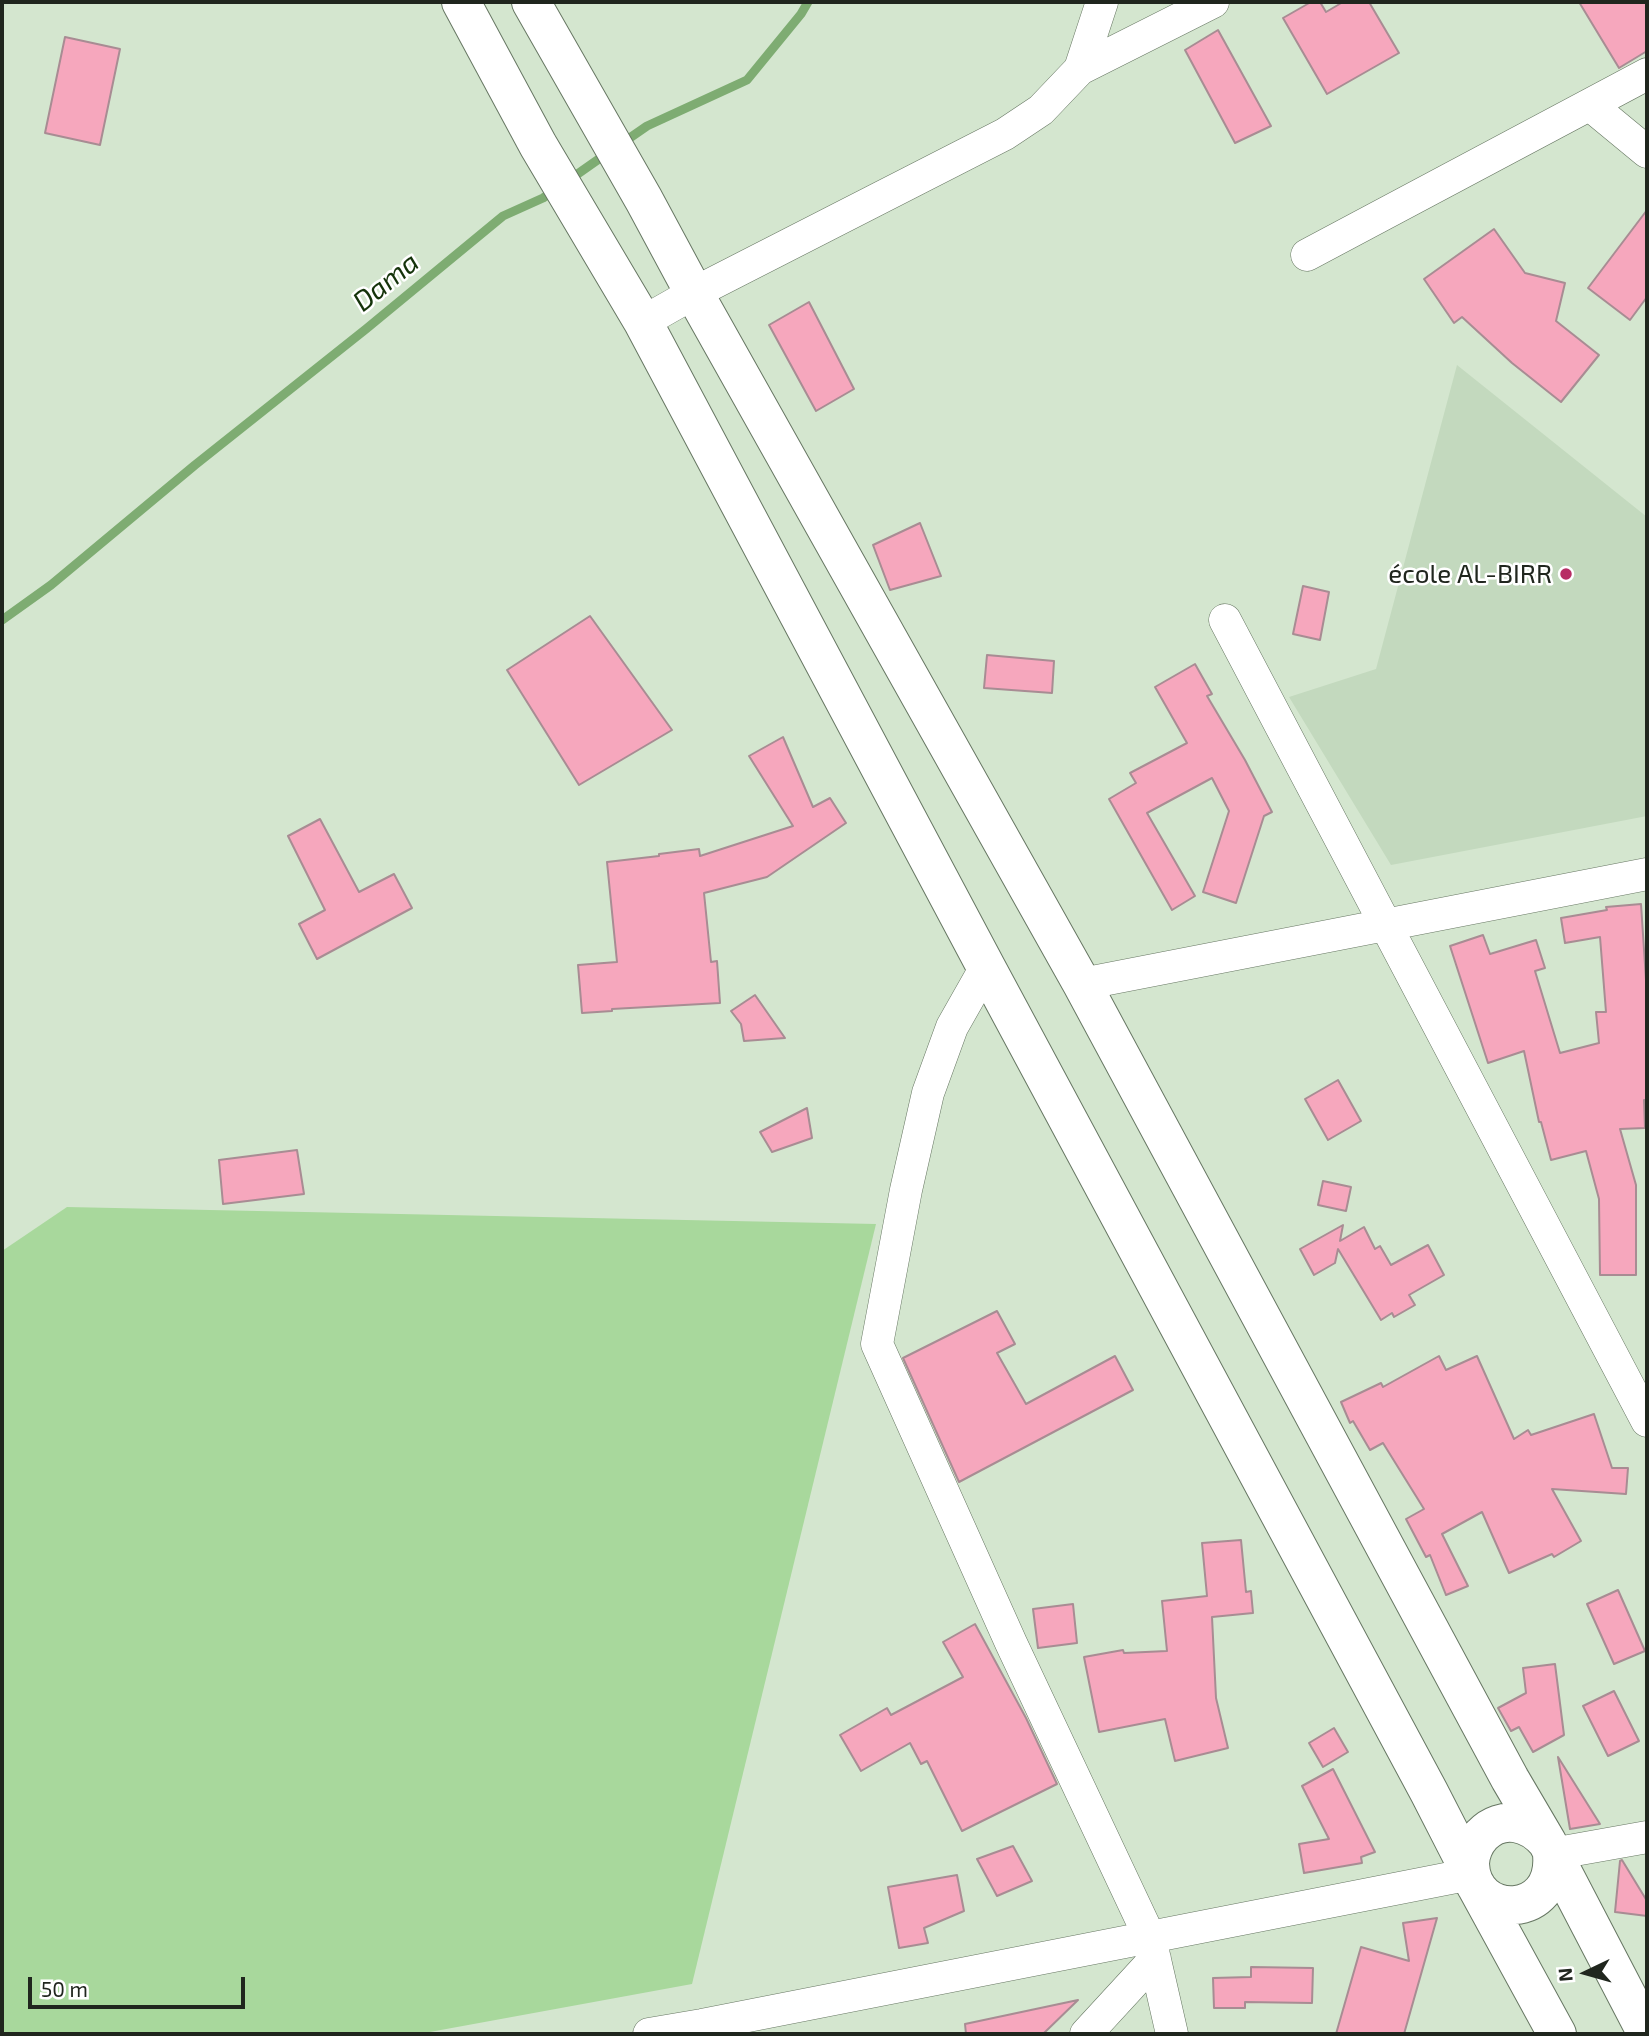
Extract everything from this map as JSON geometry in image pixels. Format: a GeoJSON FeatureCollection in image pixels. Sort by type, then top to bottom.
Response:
{"type":"FeatureCollection","features":[{"type":"Feature","properties":{"kind":"street"},"geometry":{"type":"LineString","coordinates":[[461,2],[538,145],[643,322],[1557,2034]]}},
{"type":"Feature","properties":{"kind":"street"},"geometry":{"type":"LineString","coordinates":[[531,2],[1082,984],[1503,1766],[1550,1848],[1647,2034]]}},
{"type":"Feature","properties":{"kind":"street"},"geometry":{"type":"LineString","coordinates":[[1080,69],[1102,2]]}},
{"type":"Feature","properties":{"kind":"street"},"geometry":{"type":"LineString","coordinates":[[643,322],[694,293],[1005,134],[1041,110],[1080,69],[1213,2]]}},
{"type":"Feature","properties":{"kind":"street"},"geometry":{"type":"LineString","coordinates":[[1307,255],[1647,75]]}},
{"type":"Feature","properties":{"kind":"street"},"geometry":{"type":"LineString","coordinates":[[1590,105],[1647,152]]}},
{"type":"Feature","properties":{"kind":"street"},"geometry":{"type":"LineString","coordinates":[[1226,620],[1647,1421]]}},
{"type":"Feature","properties":{"kind":"street"},"geometry":{"type":"LineString","coordinates":[[1082,984],[1647,874]]}},
{"type":"Feature","properties":{"kind":"street"},"geometry":{"type":"LineString","coordinates":[[986,967],[952,1027],[928,1093],[906,1190],[877,1344],[1011,1643],[1153,1949],[1172,2034]]}},
{"type":"Feature","properties":{"kind":"street"},"geometry":{"type":"LineString","coordinates":[[1502,1823],[1528,1825],[1539,1832],[1550,1848],[1553,1867],[1550,1880],[1534,1900],[1509,1906],[1496,1902],[1485,1896],[1474,1880],[1470,1861],[1473,1848],[1490,1828],[1502,1823]]}},
{"type":"Feature","properties":{"kind":"street"},"geometry":{"type":"LineString","coordinates":[[1550,1848],[1647,1837]]}},
{"type":"Feature","properties":{"kind":"street"},"geometry":{"type":"LineString","coordinates":[[649,2034],[1153,1949],[1474,1880]]}},
{"type":"Feature","properties":{"kind":"street"},"geometry":{"type":"LineString","coordinates":[[1086,2034],[1153,1949]]}},
{"type":"Feature","properties":{"kind":"shaded area"},"geometry":{"type":"Polygon","coordinates":[[[1457,365],[1647,517],[1647,816],[1391,865],[1289,697],[1376,669],[1457,365]]]}},
{"type":"Feature","properties":{"kind":"green space"},"geometry":{"type":"Polygon","coordinates":[[[67,1207],[876,1224],[692,1984],[419,2034],[2,2034],[2,1251],[67,1207]]]}},
{"type":"Feature","properties":{"kind":"building"},"geometry":{"type":"Polygon","coordinates":[[[1311,2],[1320,2],[1326,12],[1343,2],[1369,2],[1399,53],[1327,94],[1283,18],[1311,2]]]}},
{"type":"Feature","properties":{"kind":"building"},"geometry":{"type":"Polygon","coordinates":[[[1579,2],[1647,2],[1647,51],[1619,68],[1579,2]]]}},
{"type":"Feature","properties":{"kind":"building"},"geometry":{"type":"Polygon","coordinates":[[[1218,30],[1271,126],[1235,143],[1185,50],[1218,30]]]}},
{"type":"Feature","properties":{"kind":"building"},"geometry":{"type":"Polygon","coordinates":[[[65,37],[120,49],[100,145],[45,133],[65,37]]]}},
{"type":"Feature","properties":{"kind":"building"},"geometry":{"type":"Polygon","coordinates":[[[1647,210],[1647,297],[1630,320],[1588,288],[1647,210]]]}},
{"type":"Feature","properties":{"kind":"building"},"geometry":{"type":"Polygon","coordinates":[[[1494,229],[1525,273],[1565,283],[1556,321],[1599,355],[1561,402],[1512,363],[1462,317],[1454,323],[1424,279],[1494,229]]]}},
{"type":"Feature","properties":{"kind":"building"},"geometry":{"type":"Polygon","coordinates":[[[809,302],[854,389],[816,411],[769,325],[809,302]]]}},
{"type":"Feature","properties":{"kind":"building"},"geometry":{"type":"Polygon","coordinates":[[[920,523],[941,576],[890,590],[873,545],[920,523]]]}},
{"type":"Feature","properties":{"kind":"building"},"geometry":{"type":"Polygon","coordinates":[[[1303,586],[1329,592],[1320,640],[1293,634],[1303,586]]]}},
{"type":"Feature","properties":{"kind":"building"},"geometry":{"type":"Polygon","coordinates":[[[590,616],[672,730],[579,785],[507,670],[590,616]]]}},
{"type":"Feature","properties":{"kind":"building"},"geometry":{"type":"Polygon","coordinates":[[[987,655],[1054,661],[1052,693],[984,688],[987,655]]]}},
{"type":"Feature","properties":{"kind":"building"},"geometry":{"type":"Polygon","coordinates":[[[1195,664],[1212,694],[1207,696],[1272,812],[1264,816],[1236,903],[1203,892],[1229,811],[1212,778],[1147,813],[1195,896],[1172,910],[1109,799],[1136,783],[1130,773],[1187,743],[1155,687],[1195,664]]]}},
{"type":"Feature","properties":{"kind":"building"},"geometry":{"type":"Polygon","coordinates":[[[783,737],[813,807],[830,798],[846,823],[767,877],[704,893],[711,962],[717,961],[720,1003],[582,1013],[578,965],[617,962],[607,862],[699,849],[700,856],[793,826],[749,756],[783,737]]]}},
{"type":"Feature","properties":{"kind":"building"},"geometry":{"type":"Polygon","coordinates":[[[320,819],[359,892],[394,874],[412,908],[317,959],[299,924],[325,910],[288,836],[320,819]]]}},
{"type":"Feature","properties":{"kind":"building"},"geometry":{"type":"Polygon","coordinates":[[[1641,904],[1647,995],[1645,1128],[1620,1129],[1636,1185],[1636,1275],[1600,1275],[1599,1199],[1586,1151],[1551,1160],[1539,1122],[1524,1051],[1488,1063],[1450,946],[1483,935],[1490,954],[1536,940],[1545,968],[1535,971],[1560,1053],[1599,1043],[1596,1012],[1606,1012],[1600,937],[1565,943],[1561,918],[1607,910],[1606,907],[1641,904]]]}},
{"type":"Feature","properties":{"kind":"building"},"geometry":{"type":"Polygon","coordinates":[[[755,995],[785,1038],[744,1041],[741,1024],[731,1011],[755,995]]]}},
{"type":"Feature","properties":{"kind":"building"},"geometry":{"type":"Polygon","coordinates":[[[1338,1080],[1361,1121],[1328,1140],[1305,1099],[1338,1080]]]}},
{"type":"Feature","properties":{"kind":"building"},"geometry":{"type":"Polygon","coordinates":[[[807,1108],[812,1138],[772,1152],[760,1132],[807,1108]]]}},
{"type":"Feature","properties":{"kind":"building"},"geometry":{"type":"Polygon","coordinates":[[[297,1150],[304,1194],[223,1204],[219,1160],[297,1150]]]}},
{"type":"Feature","properties":{"kind":"building"},"geometry":{"type":"Polygon","coordinates":[[[1323,1181],[1351,1187],[1346,1211],[1318,1205],[1323,1181]]]}},
{"type":"Feature","properties":{"kind":"building"},"geometry":{"type":"Polygon","coordinates":[[[1343,1225],[1340,1241],[1364,1227],[1375,1249],[1380,1246],[1391,1265],[1428,1245],[1444,1275],[1409,1295],[1415,1305],[1394,1317],[1392,1313],[1381,1320],[1338,1249],[1335,1263],[1314,1275],[1300,1249],[1343,1225]]]}},
{"type":"Feature","properties":{"kind":"building"},"geometry":{"type":"Polygon","coordinates":[[[997,1311],[1015,1344],[997,1353],[1026,1404],[1115,1356],[1133,1390],[959,1482],[903,1358],[997,1311]]]}},
{"type":"Feature","properties":{"kind":"building"},"geometry":{"type":"Polygon","coordinates":[[[1439,1356],[1446,1370],[1477,1356],[1514,1439],[1528,1430],[1531,1435],[1594,1414],[1612,1468],[1628,1468],[1626,1494],[1552,1489],[1581,1541],[1554,1557],[1552,1554],[1509,1573],[1482,1512],[1442,1534],[1468,1586],[1446,1595],[1430,1555],[1426,1557],[1406,1519],[1424,1509],[1383,1443],[1370,1450],[1353,1421],[1350,1423],[1341,1402],[1381,1383],[1383,1387],[1439,1356]]]}},
{"type":"Feature","properties":{"kind":"building"},"geometry":{"type":"Polygon","coordinates":[[[1241,1540],[1246,1592],[1251,1591],[1253,1613],[1212,1617],[1216,1698],[1228,1748],[1175,1761],[1165,1719],[1099,1732],[1084,1657],[1123,1650],[1124,1653],[1167,1651],[1162,1601],[1207,1596],[1202,1543],[1241,1540]]]}},
{"type":"Feature","properties":{"kind":"building"},"geometry":{"type":"Polygon","coordinates":[[[1618,1590],[1645,1651],[1614,1664],[1587,1604],[1618,1590]]]}},
{"type":"Feature","properties":{"kind":"building"},"geometry":{"type":"Polygon","coordinates":[[[1073,1604],[1077,1643],[1038,1648],[1033,1609],[1073,1604]]]}},
{"type":"Feature","properties":{"kind":"building"},"geometry":{"type":"Polygon","coordinates":[[[975,1624],[1026,1718],[1057,1784],[962,1831],[927,1761],[921,1764],[910,1743],[861,1771],[840,1735],[887,1708],[891,1715],[963,1677],[943,1642],[975,1624]]]}},
{"type":"Feature","properties":{"kind":"building"},"geometry":{"type":"Polygon","coordinates":[[[1555,1664],[1564,1735],[1533,1752],[1519,1727],[1511,1731],[1498,1708],[1526,1693],[1523,1668],[1555,1664]]]}},
{"type":"Feature","properties":{"kind":"building"},"geometry":{"type":"Polygon","coordinates":[[[1614,1691],[1639,1741],[1608,1756],[1583,1706],[1614,1691]]]}},
{"type":"Feature","properties":{"kind":"building"},"geometry":{"type":"Polygon","coordinates":[[[1334,1728],[1348,1752],[1323,1767],[1309,1743],[1334,1728]]]}},
{"type":"Feature","properties":{"kind":"building"},"geometry":{"type":"Polygon","coordinates":[[[1558,1757],[1600,1824],[1570,1829],[1558,1757]]]}},
{"type":"Feature","properties":{"kind":"building"},"geometry":{"type":"Polygon","coordinates":[[[1333,1769],[1375,1852],[1361,1857],[1362,1863],[1304,1873],[1299,1844],[1329,1839],[1302,1786],[1333,1769]]]}},
{"type":"Feature","properties":{"kind":"building"},"geometry":{"type":"Polygon","coordinates":[[[1013,1846],[1032,1881],[997,1896],[977,1859],[1013,1846]]]}},
{"type":"Feature","properties":{"kind":"building"},"geometry":{"type":"Polygon","coordinates":[[[1622,1860],[1647,1901],[1647,1916],[1615,1912],[1622,1860]]]}},
{"type":"Feature","properties":{"kind":"building"},"geometry":{"type":"Polygon","coordinates":[[[957,1875],[964,1911],[924,1928],[928,1943],[899,1948],[888,1887],[957,1875]]]}},
{"type":"Feature","properties":{"kind":"building"},"geometry":{"type":"Polygon","coordinates":[[[1437,1918],[1404,2034],[1336,2034],[1361,1947],[1409,1961],[1403,1923],[1437,1918]]]}},
{"type":"Feature","properties":{"kind":"building"},"geometry":{"type":"Polygon","coordinates":[[[1251,1967],[1313,1968],[1312,2003],[1245,2002],[1245,2008],[1214,2008],[1213,1978],[1251,1977],[1251,1967]]]}},
{"type":"Feature","properties":{"kind":"building"},"geometry":{"type":"Polygon","coordinates":[[[1078,2000],[1043,2034],[966,2034],[965,2024],[1078,2000]]]}},
{"type":"Feature","properties":{"kind":"waterway","name":"Dama"},"geometry":{"type":"LineString","coordinates":[[621,144],[647,126],[747,80],[808,2]]}},
{"type":"Feature","properties":{"kind":"waterway","name":"Dama"},"geometry":{"type":"LineString","coordinates":[[569,180],[606,154]]}},
{"type":"Feature","properties":{"kind":"waterway","name":"Dama"},"geometry":{"type":"LineString","coordinates":[[2,620],[51,585],[503,216],[555,190]]}},
{"type":"Feature","properties":{"kind":"place","name":"école AL-BIRR"},"geometry":{"type":"Point","coordinates":[1566,574]}}]}
